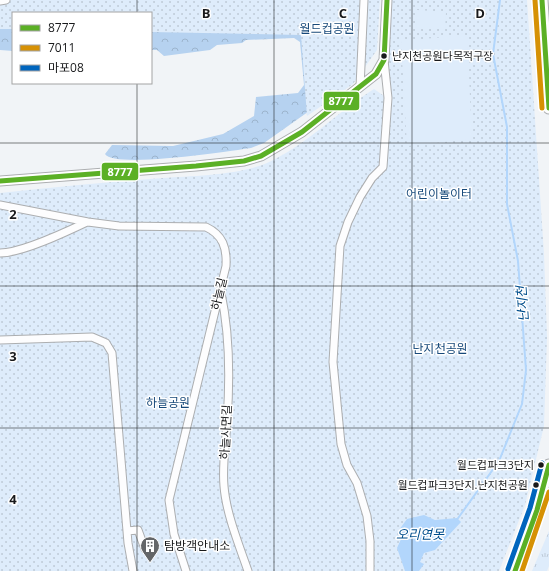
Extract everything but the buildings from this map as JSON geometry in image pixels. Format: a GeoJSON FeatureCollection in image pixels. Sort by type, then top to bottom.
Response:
{"type":"FeatureCollection","features":[{"type":"Feature","properties":{"kind":"main road"},"geometry":{"type":"LineString","coordinates":[[542,0],[549,108]]}},
{"type":"Feature","properties":{"kind":"main road"},"geometry":{"type":"LineString","coordinates":[[515,571],[537,510],[549,465]]}},
{"type":"Feature","properties":{"kind":"street"},"geometry":{"type":"LineString","coordinates":[[0,1],[6,0]]}},
{"type":"Feature","properties":{"kind":"street"},"geometry":{"type":"LineString","coordinates":[[360,87],[364,0]]}},
{"type":"Feature","properties":{"kind":"street"},"geometry":{"type":"LineString","coordinates":[[370,571],[370,540],[367,516],[357,483],[347,465],[341,444],[333,362],[340,246],[348,222],[360,197],[372,178],[383,167],[388,98],[384,60],[387,0]]}},
{"type":"Feature","properties":{"kind":"street"},"geometry":{"type":"LineString","coordinates":[[0,181],[244,161],[261,156],[302,132],[360,87],[376,74],[384,60]]}},
{"type":"Feature","properties":{"kind":"street","name":"하늘길"},"geometry":{"type":"LineString","coordinates":[[0,205],[88,222],[119,226],[206,227],[215,232],[224,242],[227,252],[226,266],[169,500],[174,534],[186,571]]}},
{"type":"Feature","properties":{"kind":"street"},"geometry":{"type":"LineString","coordinates":[[0,253],[36,243],[88,222]]}},
{"type":"Feature","properties":{"kind":"street","name":"하늘사면길"},"geometry":{"type":"LineString","coordinates":[[220,291],[226,315],[228,364],[224,486],[235,534],[248,571]]}},
{"type":"Feature","properties":{"kind":"street"},"geometry":{"type":"LineString","coordinates":[[0,340],[92,337],[106,343],[112,353],[127,531],[133,571]]}},
{"type":"Feature","properties":{"kind":"street"},"geometry":{"type":"LineString","coordinates":[[127,531],[138,530],[145,549]]}},
{"type":"Feature","properties":{"kind":"green space","name":"월드컵공원"},"geometry":{"type":"Polygon","coordinates":[[[0,0],[359,0],[322,102],[264,143],[251,148],[174,158],[129,160],[113,158],[105,154],[112,145],[173,146],[223,134],[254,116],[256,97],[298,93],[304,85],[300,42],[294,38],[246,40],[242,43],[217,45],[210,50],[164,56],[157,50],[152,50],[152,12],[12,12],[12,51],[0,50],[0,0]]]}},
{"type":"Feature","properties":{"kind":"green space","name":"월드컵공원"},"geometry":{"type":"Polygon","coordinates":[[[0,0],[380,0],[377,50],[353,84],[307,116],[301,35],[152,32],[152,12],[12,12],[12,29],[0,29],[0,0]]]}},
{"type":"Feature","properties":{"kind":"green space"},"geometry":{"type":"Polygon","coordinates":[[[387,0],[527,0],[544,254],[547,337],[544,426],[525,505],[499,571],[0,571],[0,193],[216,174],[256,167],[282,156],[309,138],[360,98],[374,89],[387,98],[387,0]]]}},
{"type":"Feature","properties":{"kind":"green space"},"geometry":{"type":"Polygon","coordinates":[[[417,10],[446,12],[445,29],[416,27],[417,10]]]}},
{"type":"Feature","properties":{"kind":"green space"},"geometry":{"type":"Polygon","coordinates":[[[467,35],[472,139],[407,146],[401,41],[467,35]]]}},
{"type":"Feature","properties":{"kind":"green space"},"geometry":{"type":"Polygon","coordinates":[[[549,531],[549,566],[547,571],[532,571],[549,531]]]}},
{"type":"Feature","properties":{"kind":"water","name":"오리연못"},"geometry":{"type":"Polygon","coordinates":[[[424,515],[435,520],[457,518],[461,522],[435,550],[424,553],[420,562],[424,564],[419,571],[405,571],[397,548],[402,537],[399,530],[407,519],[424,515]]]}},
{"type":"Feature","properties":{"kind":"waterway","name":"난지천"},"geometry":{"type":"LineString","coordinates":[[456,521],[499,461],[522,404],[526,370],[518,261],[507,204],[507,127],[493,54],[500,0]]}},
{"type":"Feature","properties":{"kind":"transit line","name":"8777"},"geometry":{"type":"LineString","coordinates":[[0,181],[196,166],[244,161],[261,156],[302,132],[376,74],[384,60],[387,0]]}},
{"type":"Feature","properties":{"kind":"transit line","name":"7011"},"geometry":{"type":"LineString","coordinates":[[535,0],[542,108]]}},
{"type":"Feature","properties":{"kind":"transit line","name":"8777"},"geometry":{"type":"LineString","coordinates":[[542,0],[549,108]]}},
{"type":"Feature","properties":{"kind":"transit line","name":"마포08"},"geometry":{"type":"LineString","coordinates":[[508,569],[530,508],[542,463]]}},
{"type":"Feature","properties":{"kind":"transit line","name":"8777"},"geometry":{"type":"LineString","coordinates":[[515,571],[537,510],[549,465]]}},
{"type":"Feature","properties":{"kind":"transit line","name":"7011"},"geometry":{"type":"LineString","coordinates":[[522,571],[549,492]]}},
{"type":"Feature","properties":{"kind":"place","name":"난지천공원다목적구장"},"geometry":{"type":"Point","coordinates":[384,56]}},
{"type":"Feature","properties":{"kind":"place","name":"월드컵파크3단지"},"geometry":{"type":"Point","coordinates":[541,465]}},
{"type":"Feature","properties":{"kind":"place","name":"월드컵파크3단지.난지천공원"},"geometry":{"type":"Point","coordinates":[536,485]}},
{"type":"Feature","properties":{"kind":"place","name":"탐방객안내소"},"geometry":{"type":"Point","coordinates":[150,563]}},
{"type":"Feature","properties":{"kind":"park label","name":"어린이놀이터"},"geometry":{"type":"Point","coordinates":[439,194]}},
{"type":"Feature","properties":{"kind":"park label","name":"난지천공원"},"geometry":{"type":"Point","coordinates":[440,349]}},
{"type":"Feature","properties":{"kind":"park label","name":"하늘공원"},"geometry":{"type":"Point","coordinates":[168,403]}}]}
